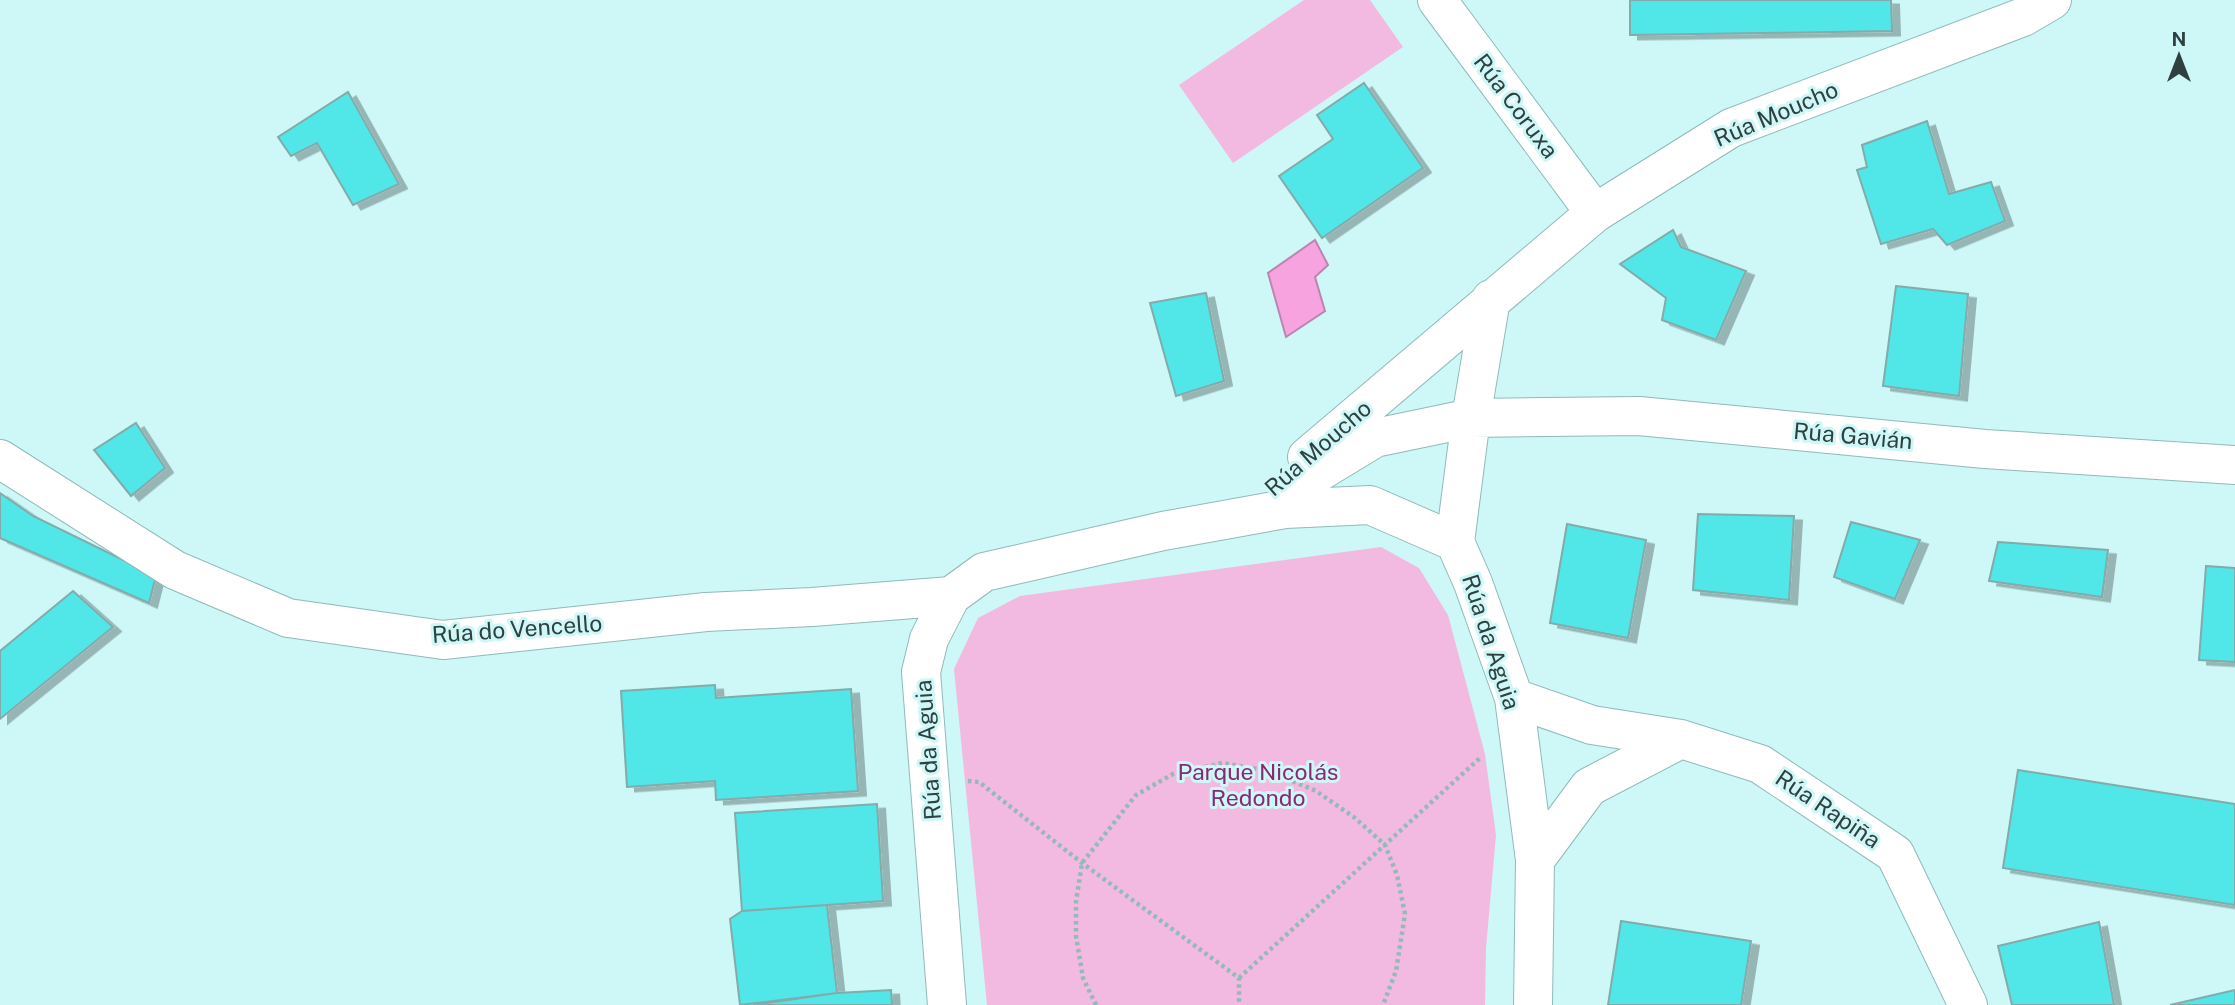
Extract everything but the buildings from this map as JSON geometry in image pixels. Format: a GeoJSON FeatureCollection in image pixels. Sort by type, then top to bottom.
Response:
{"type":"FeatureCollection","features":[{"type":"Feature","properties":{"kind":"street","name":"Rúa Coruxa"},"geometry":{"type":"LineString","coordinates":[[1437,0],[1595,213]]}},
{"type":"Feature","properties":{"kind":"street","name":"Rúa Moucho"},"geometry":{"type":"LineString","coordinates":[[1242,518],[1266,492],[1595,213],[1731,128],[2022,17],[2052,0]]}},
{"type":"Feature","properties":{"kind":"street"},"geometry":{"type":"LineString","coordinates":[[1455,542],[1471,418],[1491,299]]}},
{"type":"Feature","properties":{"kind":"street","name":"Rúa Gavián"},"geometry":{"type":"LineString","coordinates":[[1471,418],[1639,416],[1985,449],[2235,465]]}},
{"type":"Feature","properties":{"kind":"street"},"geometry":{"type":"LineString","coordinates":[[1284,509],[1301,483],[1375,438],[1471,418]]}},
{"type":"Feature","properties":{"kind":"street","name":"Rúa do Vencello"},"geometry":{"type":"LineString","coordinates":[[0,459],[175,570],[288,618],[443,640],[706,612],[951,596]]}},
{"type":"Feature","properties":{"kind":"street","name":"Rúa da Aguia"},"geometry":{"type":"LineString","coordinates":[[947,1005],[921,672],[929,639],[951,596],[984,572],[1163,531],[1284,509],[1370,505],[1455,542],[1478,594],[1516,714],[1535,860],[1533,1005]]}},
{"type":"Feature","properties":{"kind":"street","name":"Rúa Rapiña"},"geometry":{"type":"LineString","coordinates":[[1516,714],[1681,739],[1760,764],[1895,854],[1968,1005]]}},
{"type":"Feature","properties":{"kind":"street"},"geometry":{"type":"LineString","coordinates":[[1535,860],[1589,787],[1681,739]]}},
{"type":"Feature","properties":{"kind":"path"},"geometry":{"type":"LineString","coordinates":[[1239,1005],[1238,978],[1485,754],[1516,714]]}},
{"type":"Feature","properties":{"kind":"path"},"geometry":{"type":"LineString","coordinates":[[1096,1005],[1083,978],[1076,936],[1076,902],[1082,863],[1136,795],[1173,774],[1222,763],[1269,771],[1316,791],[1355,818],[1385,845],[1397,875],[1405,914],[1395,971],[1383,1005]]}},
{"type":"Feature","properties":{"kind":"path"},"geometry":{"type":"LineString","coordinates":[[930,780],[979,782],[1082,863],[1238,978]]}},
{"type":"Feature","properties":{"kind":"green space"},"geometry":{"type":"Polygon","coordinates":[[[1304,0],[1370,0],[1403,47],[1233,163],[1179,85],[1304,0]]]}},
{"type":"Feature","properties":{"kind":"green space","name":"Parque Nicolás Redondo"},"geometry":{"type":"Polygon","coordinates":[[[1381,547],[1419,568],[1448,615],[1485,754],[1496,835],[1486,948],[1485,1005],[987,1005],[954,669],[978,618],[1020,596],[1381,547]]]}},
{"type":"Feature","properties":{"kind":"shaded area"},"geometry":{"type":"Polygon","coordinates":[[[1315,240],[1328,265],[1315,277],[1325,311],[1286,337],[1268,273],[1315,240]]]}}]}
